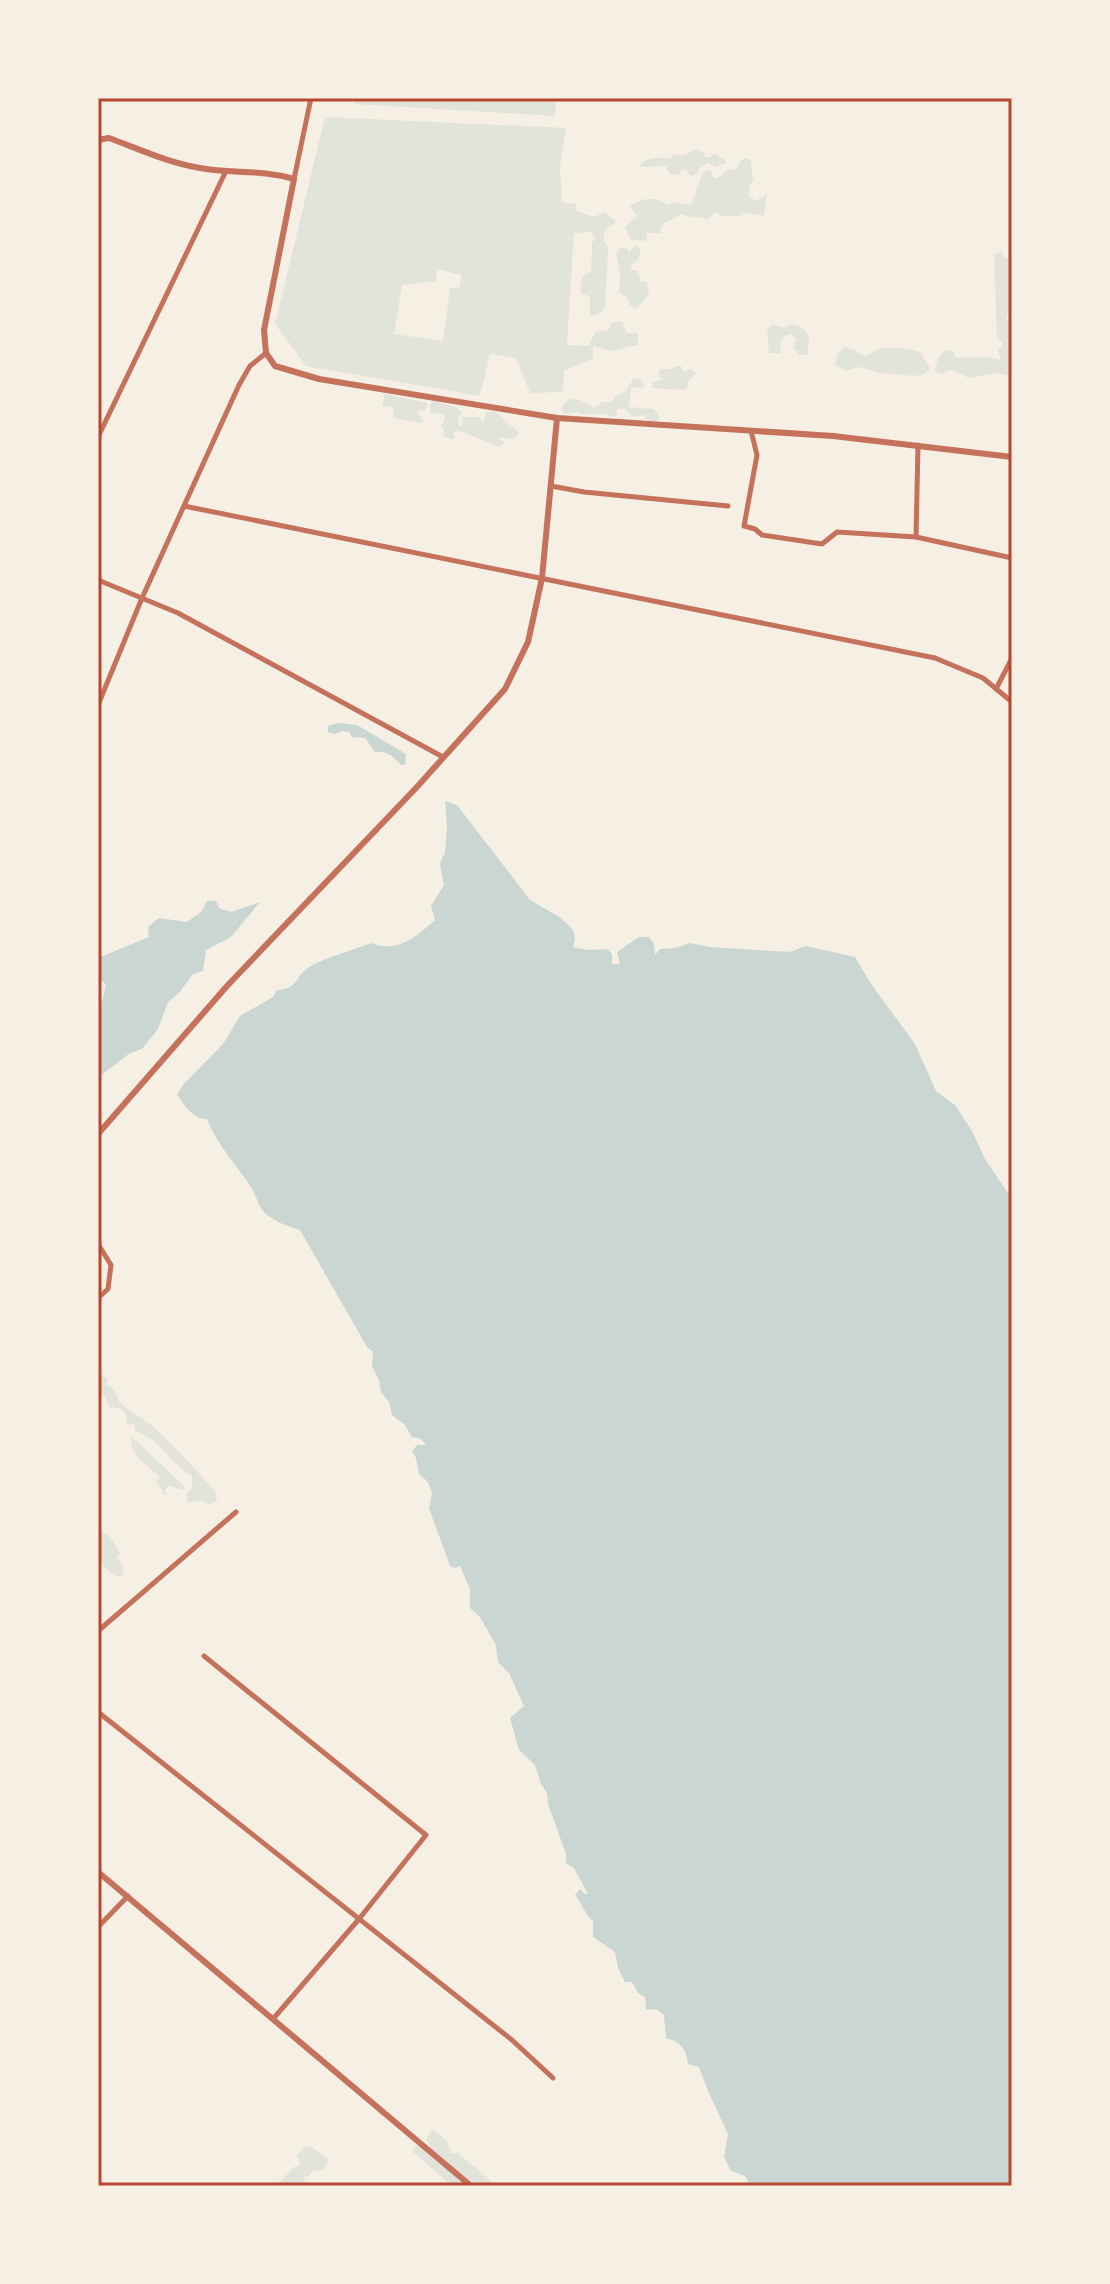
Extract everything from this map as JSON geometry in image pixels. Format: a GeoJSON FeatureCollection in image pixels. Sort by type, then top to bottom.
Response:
{"type":"FeatureCollection","features":[{"type":"Feature","properties":{"kind":"street"},"geometry":{"type":"LineString","coordinates":[[311,98],[264,330],[266,353],[275,366],[319,379],[557,418],[833,436],[1012,457]]}},
{"type":"Feature","properties":{"kind":"street"},"geometry":{"type":"LineString","coordinates":[[98,140],[109,138],[197,168],[273,173],[294,179]]}},
{"type":"Feature","properties":{"kind":"street"},"geometry":{"type":"LineString","coordinates":[[98,437],[226,171]]}},
{"type":"Feature","properties":{"kind":"street"},"geometry":{"type":"LineString","coordinates":[[98,705],[142,598],[239,385],[250,366],[266,353]]}},
{"type":"Feature","properties":{"kind":"street"},"geometry":{"type":"LineString","coordinates":[[98,1134],[227,986],[416,788],[505,689],[528,642],[542,578],[557,418]]}},
{"type":"Feature","properties":{"kind":"street"},"geometry":{"type":"LineString","coordinates":[[751,431],[757,455],[744,526],[762,535],[822,544],[837,532],[916,537],[1012,558]]}},
{"type":"Feature","properties":{"kind":"street"},"geometry":{"type":"LineString","coordinates":[[916,537],[918,445]]}},
{"type":"Feature","properties":{"kind":"street"},"geometry":{"type":"LineString","coordinates":[[551,486],[728,506]]}},
{"type":"Feature","properties":{"kind":"street"},"geometry":{"type":"LineString","coordinates":[[184,506],[935,658],[983,678],[1012,702]]}},
{"type":"Feature","properties":{"kind":"street"},"geometry":{"type":"LineString","coordinates":[[98,580],[192,621],[443,757]]}},
{"type":"Feature","properties":{"kind":"street"},"geometry":{"type":"LineString","coordinates":[[996,689],[1012,658]]}},
{"type":"Feature","properties":{"kind":"street"},"geometry":{"type":"LineString","coordinates":[[98,1244],[111,1265],[108,1289],[98,1298]]}},
{"type":"Feature","properties":{"kind":"street"},"geometry":{"type":"LineString","coordinates":[[98,1631],[236,1512]]}},
{"type":"Feature","properties":{"kind":"street"},"geometry":{"type":"LineString","coordinates":[[204,1656],[426,1835],[273,2019]]}},
{"type":"Feature","properties":{"kind":"street"},"geometry":{"type":"LineString","coordinates":[[98,1712],[512,2040],[553,2078]]}},
{"type":"Feature","properties":{"kind":"street"},"geometry":{"type":"LineString","coordinates":[[98,1872],[471,2186]]}},
{"type":"Feature","properties":{"kind":"street"},"geometry":{"type":"LineString","coordinates":[[98,1927],[128,1896]]}},
{"type":"Feature","properties":{"kind":"shaded area"},"geometry":{"type":"Polygon","coordinates":[[[357,98],[556,98],[555,116],[353,104],[357,98]]]}},
{"type":"Feature","properties":{"kind":"shaded area"},"geometry":{"type":"Polygon","coordinates":[[[325,117],[566,128],[560,167],[562,202],[576,204],[576,211],[594,217],[605,212],[616,222],[605,230],[603,240],[608,247],[605,308],[597,315],[590,316],[590,296],[581,294],[580,287],[583,278],[591,271],[595,238],[591,232],[574,233],[567,345],[591,346],[589,344],[596,332],[609,330],[610,323],[622,321],[627,333],[638,333],[638,345],[611,351],[593,346],[593,359],[564,371],[563,392],[530,393],[516,358],[490,354],[480,396],[306,366],[275,324],[325,117]],[[437,269],[436,281],[402,285],[394,334],[443,341],[450,288],[460,287],[461,275],[437,269]]]}},
{"type":"Feature","properties":{"kind":"shaded area"},"geometry":{"type":"Polygon","coordinates":[[[696,149],[705,153],[704,157],[714,153],[726,163],[716,167],[708,163],[690,176],[682,169],[678,175],[671,175],[665,166],[639,167],[649,159],[671,158],[672,154],[683,156],[696,149]]]}},
{"type":"Feature","properties":{"kind":"shaded area"},"geometry":{"type":"Polygon","coordinates":[[[744,158],[750,159],[754,180],[750,184],[749,197],[756,201],[767,194],[764,216],[743,212],[739,216],[722,216],[716,212],[708,219],[682,214],[663,224],[660,233],[647,233],[646,241],[630,239],[625,227],[637,216],[630,206],[649,199],[667,205],[675,202],[691,205],[702,174],[707,169],[717,179],[728,169],[737,170],[738,163],[744,158]]]}},
{"type":"Feature","properties":{"kind":"shaded area"},"geometry":{"type":"Polygon","coordinates":[[[636,245],[641,252],[631,265],[631,270],[637,270],[639,282],[646,281],[649,290],[645,300],[635,309],[628,298],[619,293],[620,272],[616,254],[621,247],[629,252],[636,245]]]}},
{"type":"Feature","properties":{"kind":"shaded area"},"geometry":{"type":"Polygon","coordinates":[[[1001,251],[1005,258],[1012,259],[1012,301],[1006,318],[1012,322],[1012,376],[996,373],[969,378],[951,370],[941,374],[935,371],[938,357],[946,350],[953,351],[956,358],[1001,360],[998,351],[1003,343],[997,338],[994,255],[1001,251]]]}},
{"type":"Feature","properties":{"kind":"shaded area"},"geometry":{"type":"Polygon","coordinates":[[[773,324],[786,328],[789,324],[796,325],[805,330],[809,338],[807,355],[800,355],[793,348],[796,339],[791,334],[784,336],[780,343],[781,353],[769,353],[767,330],[773,324]]]}},
{"type":"Feature","properties":{"kind":"shaded area"},"geometry":{"type":"Polygon","coordinates":[[[845,347],[865,357],[884,348],[913,350],[920,352],[930,368],[924,374],[914,376],[858,367],[846,371],[835,365],[837,354],[845,347]]]}},
{"type":"Feature","properties":{"kind":"shaded area"},"geometry":{"type":"Polygon","coordinates":[[[681,366],[683,372],[691,369],[696,374],[684,390],[652,388],[653,382],[663,380],[658,375],[660,369],[673,369],[681,366]]]}},
{"type":"Feature","properties":{"kind":"shaded area"},"geometry":{"type":"Polygon","coordinates":[[[634,378],[643,381],[644,388],[631,387],[629,407],[654,409],[660,419],[652,422],[644,415],[636,417],[625,408],[617,410],[617,415],[610,417],[607,414],[579,412],[565,414],[561,409],[572,399],[594,408],[602,402],[612,402],[617,395],[625,392],[634,378]]]}},
{"type":"Feature","properties":{"kind":"shaded area"},"geometry":{"type":"Polygon","coordinates":[[[385,394],[427,403],[427,409],[417,412],[424,421],[393,418],[394,407],[382,406],[385,394]]]}},
{"type":"Feature","properties":{"kind":"shaded area"},"geometry":{"type":"Polygon","coordinates":[[[433,401],[456,407],[463,413],[458,417],[459,426],[462,426],[463,417],[479,417],[483,423],[486,412],[496,412],[519,433],[514,439],[497,437],[505,443],[500,447],[460,431],[453,432],[456,437],[452,440],[443,436],[443,414],[430,413],[433,401]]]}},
{"type":"Feature","properties":{"kind":"shaded area"},"geometry":{"type":"Polygon","coordinates":[[[338,723],[357,725],[406,754],[405,765],[387,753],[375,752],[365,738],[352,737],[349,732],[328,732],[328,726],[338,723]]]}},
{"type":"Feature","properties":{"kind":"shaded area"},"geometry":{"type":"Polygon","coordinates":[[[445,801],[457,805],[530,900],[561,918],[573,930],[573,947],[607,949],[612,954],[612,964],[620,964],[617,952],[639,937],[649,937],[654,944],[655,955],[660,949],[690,943],[790,952],[806,946],[855,957],[915,1044],[936,1091],[955,1105],[1012,1199],[1012,2186],[751,2186],[745,2176],[731,2171],[724,2157],[728,2134],[699,2067],[688,2064],[682,2047],[666,2038],[664,2015],[658,2010],[646,2009],[645,1997],[638,1993],[632,1982],[625,1982],[615,1952],[593,1937],[593,1921],[575,1895],[580,1889],[588,1894],[574,1868],[566,1863],[547,1793],[535,1765],[519,1750],[510,1718],[524,1706],[509,1673],[498,1662],[496,1645],[480,1617],[470,1608],[470,1589],[460,1566],[450,1566],[429,1508],[432,1493],[428,1482],[419,1474],[412,1451],[417,1445],[426,1445],[421,1439],[412,1437],[405,1425],[392,1415],[372,1366],[373,1352],[367,1347],[300,1230],[278,1222],[264,1211],[207,1119],[193,1114],[177,1095],[223,1044],[240,1016],[273,997],[277,990],[290,987],[311,966],[371,943],[398,945],[435,920],[431,906],[444,885],[440,864],[445,852],[447,827],[445,801]]]}},
{"type":"Feature","properties":{"kind":"shaded area"},"geometry":{"type":"Polygon","coordinates":[[[207,901],[216,901],[219,908],[231,912],[260,902],[231,937],[206,950],[203,971],[193,974],[168,1002],[158,1029],[142,1049],[130,1053],[100,1076],[98,1002],[102,1002],[106,985],[98,977],[98,958],[149,937],[148,927],[159,918],[187,922],[201,912],[207,901]]]}},
{"type":"Feature","properties":{"kind":"shaded area"},"geometry":{"type":"Polygon","coordinates":[[[98,1373],[108,1379],[106,1384],[115,1391],[119,1402],[155,1428],[185,1458],[215,1491],[217,1501],[209,1504],[201,1501],[188,1503],[186,1495],[192,1488],[192,1476],[152,1440],[135,1431],[134,1423],[129,1425],[126,1422],[126,1415],[121,1409],[109,1407],[98,1390],[98,1373]]]}},
{"type":"Feature","properties":{"kind":"shaded area"},"geometry":{"type":"Polygon","coordinates":[[[131,1436],[185,1487],[182,1490],[169,1485],[165,1490],[167,1495],[163,1495],[156,1482],[158,1478],[161,1479],[136,1455],[131,1436]]]}},
{"type":"Feature","properties":{"kind":"shaded area"},"geometry":{"type":"Polygon","coordinates":[[[98,1528],[110,1537],[120,1553],[117,1557],[123,1566],[123,1575],[117,1577],[98,1562],[98,1528]]]}},
{"type":"Feature","properties":{"kind":"shaded area"},"geometry":{"type":"Polygon","coordinates":[[[433,2129],[447,2141],[451,2153],[458,2153],[497,2186],[452,2186],[412,2151],[418,2145],[439,2162],[426,2139],[433,2129]]]}},
{"type":"Feature","properties":{"kind":"shaded area"},"geometry":{"type":"Polygon","coordinates":[[[306,2146],[311,2146],[326,2157],[327,2165],[303,2177],[307,2186],[276,2186],[294,2167],[300,2166],[297,2155],[306,2146]]]}}]}
